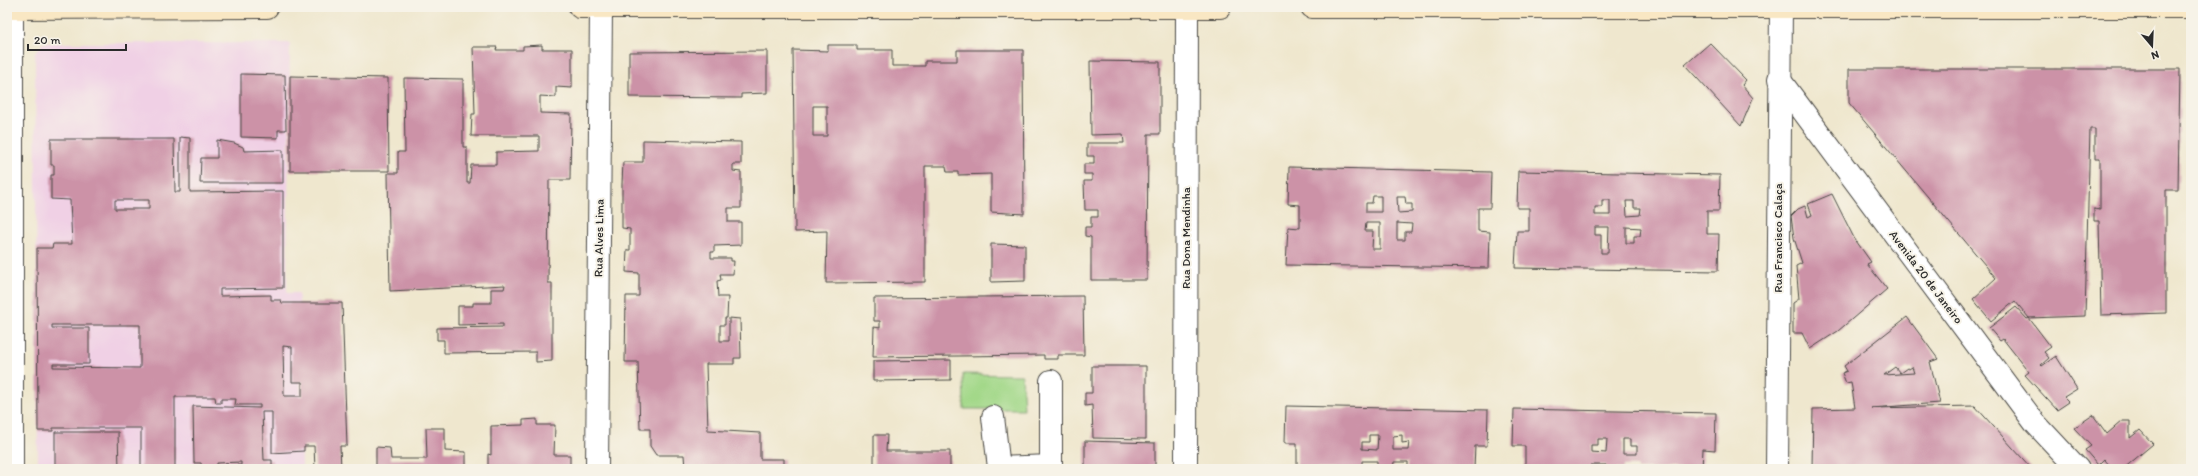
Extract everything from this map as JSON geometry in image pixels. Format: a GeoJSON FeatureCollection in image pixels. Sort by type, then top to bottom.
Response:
{"type":"FeatureCollection","features":[{"type":"Feature","properties":{"kind":"main road"},"geometry":{"type":"LineString","coordinates":[[9,8],[267,7]]}},
{"type":"Feature","properties":{"kind":"main road"},"geometry":{"type":"LineString","coordinates":[[580,7],[1220,7]]}},
{"type":"Feature","properties":{"kind":"main road"},"geometry":{"type":"LineString","coordinates":[[1312,7],[2191,7]]}},
{"type":"Feature","properties":{"kind":"street","name":"Rua Alves Lima"},"geometry":{"type":"LineString","coordinates":[[597,469],[601,7]]}},
{"type":"Feature","properties":{"kind":"street","name":"Rua Dona Mendinha"},"geometry":{"type":"LineString","coordinates":[[1186,469],[1187,7]]}},
{"type":"Feature","properties":{"kind":"street","name":"Rua Francisco Calaça"},"geometry":{"type":"LineString","coordinates":[[1777,469],[1780,7]]}},
{"type":"Feature","properties":{"kind":"street"},"geometry":{"type":"LineString","coordinates":[[9,8],[12,469]]}},
{"type":"Feature","properties":{"kind":"street","name":"Avenida 20 de Janeiro"},"geometry":{"type":"LineString","coordinates":[[1779,80],[2035,423],[2078,469]]}},
{"type":"Feature","properties":{"kind":"street"},"geometry":{"type":"LineString","coordinates":[[993,417],[999,468],[1051,466],[1051,381]]}},
{"type":"Feature","properties":{"kind":"shaded area"},"geometry":{"type":"Polygon","coordinates":[[[43,43],[290,43],[287,293],[299,293],[302,469],[38,469],[35,53],[43,43]]]}},
{"type":"Feature","properties":{"kind":"green space"},"geometry":{"type":"Polygon","coordinates":[[[963,374],[1022,375],[1024,409],[964,409],[963,374]]]}},
{"type":"Feature","properties":{"kind":"building"},"geometry":{"type":"Polygon","coordinates":[[[1710,43],[1746,80],[1742,85],[1753,98],[1741,126],[1685,65],[1710,43]]]}},
{"type":"Feature","properties":{"kind":"building"},"geometry":{"type":"Polygon","coordinates":[[[542,45],[542,49],[572,49],[572,88],[556,87],[556,97],[540,96],[540,113],[571,114],[570,180],[549,180],[548,283],[552,283],[552,361],[536,362],[536,352],[444,353],[444,340],[437,340],[437,328],[503,327],[503,324],[458,325],[458,306],[473,306],[473,303],[491,303],[491,289],[504,289],[505,285],[390,291],[388,173],[398,173],[398,152],[405,152],[404,78],[463,79],[463,147],[467,147],[467,183],[470,183],[471,165],[496,165],[496,152],[539,151],[539,136],[471,136],[472,114],[475,114],[473,47],[497,47],[496,50],[523,50],[523,46],[542,45]]]}},
{"type":"Feature","properties":{"kind":"building"},"geometry":{"type":"Polygon","coordinates":[[[828,45],[857,45],[857,50],[892,50],[892,66],[925,66],[925,61],[957,61],[957,50],[1023,50],[1024,214],[991,212],[991,174],[958,175],[958,172],[947,172],[946,166],[925,166],[925,282],[826,283],[827,231],[795,232],[793,50],[828,51],[828,45]],[[813,106],[813,136],[827,136],[827,106],[813,106]]]}},
{"type":"Feature","properties":{"kind":"building"},"geometry":{"type":"Polygon","coordinates":[[[767,51],[767,93],[741,94],[741,98],[629,97],[629,52],[767,51]]]}},
{"type":"Feature","properties":{"kind":"building"},"geometry":{"type":"Polygon","coordinates":[[[1090,61],[1160,62],[1160,134],[1148,134],[1147,280],[1091,280],[1091,237],[1085,236],[1085,227],[1091,227],[1091,217],[1098,217],[1098,210],[1085,210],[1084,181],[1092,181],[1092,174],[1084,174],[1084,164],[1094,164],[1094,156],[1087,156],[1087,143],[1124,143],[1123,134],[1091,135],[1090,61]]]}},
{"type":"Feature","properties":{"kind":"building"},"geometry":{"type":"Polygon","coordinates":[[[1849,69],[2180,69],[2178,190],[2166,190],[2166,313],[2101,315],[2099,221],[2094,221],[2094,209],[2100,210],[2100,159],[2095,159],[2095,129],[2090,129],[2085,316],[2029,318],[2015,301],[1991,321],[1973,299],[1996,278],[1849,103],[1849,69]]]}},
{"type":"Feature","properties":{"kind":"building"},"geometry":{"type":"Polygon","coordinates":[[[241,74],[285,75],[286,130],[278,130],[278,138],[241,137],[241,74]]]}},
{"type":"Feature","properties":{"kind":"building"},"geometry":{"type":"Polygon","coordinates":[[[290,76],[388,78],[389,171],[290,171],[290,76]]]}},
{"type":"Feature","properties":{"kind":"building"},"geometry":{"type":"Polygon","coordinates":[[[180,137],[190,138],[190,192],[283,191],[283,288],[220,289],[220,296],[271,295],[271,300],[281,300],[282,303],[342,303],[347,446],[340,446],[341,469],[315,469],[314,446],[304,446],[304,451],[272,453],[272,412],[262,412],[264,460],[272,460],[272,469],[202,469],[201,463],[194,463],[193,406],[260,408],[260,405],[235,405],[236,399],[221,399],[221,403],[216,403],[215,397],[175,397],[175,469],[141,469],[141,428],[53,428],[53,431],[38,431],[37,248],[52,248],[53,244],[72,244],[70,200],[51,199],[51,175],[54,175],[54,165],[51,165],[51,139],[174,139],[175,192],[180,192],[180,137]],[[115,200],[115,209],[149,209],[149,200],[115,200]],[[52,325],[52,328],[89,328],[89,364],[53,364],[53,367],[140,368],[140,325],[52,325]],[[283,346],[284,396],[302,396],[302,382],[292,382],[292,347],[283,346]],[[241,462],[217,463],[217,466],[241,465],[241,462]]]}},
{"type":"Feature","properties":{"kind":"building"},"geometry":{"type":"Polygon","coordinates":[[[217,140],[234,143],[243,147],[244,151],[283,150],[283,183],[200,183],[201,158],[217,158],[217,140]]]}},
{"type":"Feature","properties":{"kind":"building"},"geometry":{"type":"Polygon","coordinates":[[[643,140],[741,142],[741,164],[733,164],[733,171],[741,172],[741,208],[728,208],[728,222],[741,222],[741,245],[714,246],[714,252],[711,252],[711,258],[731,258],[731,261],[734,261],[733,274],[720,274],[721,280],[717,281],[718,297],[728,297],[727,318],[725,318],[725,325],[720,325],[720,341],[729,341],[729,318],[740,319],[741,358],[734,358],[734,364],[706,364],[708,430],[760,433],[760,459],[784,459],[784,469],[685,469],[684,455],[656,455],[650,446],[650,429],[640,429],[638,362],[625,362],[626,296],[639,296],[639,273],[626,272],[627,250],[630,250],[630,229],[622,228],[622,184],[623,162],[643,162],[643,140]]]}},
{"type":"Feature","properties":{"kind":"building"},"geometry":{"type":"Polygon","coordinates":[[[1289,167],[1491,172],[1490,208],[1478,208],[1478,231],[1490,232],[1489,268],[1286,265],[1288,227],[1300,228],[1300,205],[1288,204],[1289,167]],[[1373,196],[1372,203],[1366,203],[1366,212],[1381,212],[1381,196],[1373,196]],[[1397,197],[1398,213],[1412,212],[1412,204],[1406,204],[1405,197],[1397,197]],[[1366,223],[1365,231],[1373,231],[1372,249],[1380,249],[1380,223],[1366,223]],[[1397,223],[1397,240],[1405,240],[1405,232],[1411,232],[1412,224],[1397,223]]]}},
{"type":"Feature","properties":{"kind":"building"},"geometry":{"type":"Polygon","coordinates":[[[1518,171],[1720,175],[1719,211],[1707,211],[1707,234],[1719,234],[1718,271],[1515,268],[1517,231],[1529,231],[1529,208],[1517,208],[1518,171]],[[1602,200],[1602,207],[1595,207],[1595,215],[1610,215],[1610,200],[1602,200]],[[1626,201],[1627,216],[1640,215],[1641,208],[1634,208],[1634,201],[1626,201]],[[1595,227],[1595,235],[1601,235],[1601,253],[1608,253],[1609,227],[1595,227]],[[1626,227],[1626,243],[1634,243],[1634,236],[1640,236],[1641,228],[1626,227]]]}},
{"type":"Feature","properties":{"kind":"building"},"geometry":{"type":"Polygon","coordinates":[[[1832,194],[1854,238],[1871,262],[1867,264],[1887,289],[1838,331],[1810,349],[1802,333],[1793,333],[1793,303],[1799,299],[1796,266],[1802,263],[1794,238],[1791,216],[1798,209],[1805,206],[1808,217],[1812,215],[1808,204],[1832,194]]]}},
{"type":"Feature","properties":{"kind":"building"},"geometry":{"type":"Polygon","coordinates":[[[991,244],[1025,245],[1025,281],[991,282],[991,244]]]}},
{"type":"Feature","properties":{"kind":"building"},"geometry":{"type":"Polygon","coordinates":[[[1083,296],[1084,355],[1058,355],[1058,359],[1044,359],[1044,355],[873,357],[874,327],[880,328],[880,321],[874,321],[874,298],[1083,296]]]}},
{"type":"Feature","properties":{"kind":"building"},"geometry":{"type":"Polygon","coordinates":[[[2016,307],[2027,319],[2029,318],[2051,347],[2044,352],[2049,358],[2041,365],[2042,366],[2056,356],[2077,389],[2064,397],[2069,402],[2057,410],[2025,375],[2029,372],[2003,339],[2000,341],[1989,328],[2016,307]]]}},
{"type":"Feature","properties":{"kind":"building"},"geometry":{"type":"Polygon","coordinates":[[[1907,317],[1938,359],[1930,362],[1940,403],[1871,408],[1975,406],[2032,469],[1812,469],[1813,409],[1855,408],[1851,382],[1846,383],[1842,373],[1847,371],[1844,366],[1907,317]],[[1895,367],[1884,375],[1914,373],[1912,367],[1909,369],[1907,368],[1900,373],[1895,367]]]}},
{"type":"Feature","properties":{"kind":"building"},"geometry":{"type":"Polygon","coordinates":[[[951,360],[951,380],[873,381],[873,361],[951,360]]]}},
{"type":"Feature","properties":{"kind":"building"},"geometry":{"type":"Polygon","coordinates":[[[1092,366],[1146,366],[1146,439],[1093,438],[1092,405],[1085,406],[1085,393],[1092,393],[1092,366]]]}},
{"type":"Feature","properties":{"kind":"building"},"geometry":{"type":"Polygon","coordinates":[[[1286,406],[1488,410],[1487,446],[1475,446],[1474,469],[1408,469],[1408,462],[1394,462],[1393,469],[1377,469],[1377,461],[1362,461],[1362,469],[1284,469],[1284,466],[1297,466],[1297,443],[1285,443],[1286,406]],[[1369,435],[1369,442],[1362,442],[1362,449],[1377,450],[1378,435],[1369,435]],[[1402,435],[1393,436],[1393,450],[1408,450],[1409,442],[1402,443],[1402,435]]]}},
{"type":"Feature","properties":{"kind":"building"},"geometry":{"type":"Polygon","coordinates":[[[1514,409],[1716,413],[1715,450],[1703,449],[1702,469],[1637,469],[1637,466],[1623,466],[1623,469],[1606,469],[1606,465],[1591,465],[1591,469],[1525,469],[1525,446],[1513,446],[1514,409]],[[1598,439],[1598,445],[1591,445],[1591,452],[1606,453],[1607,439],[1598,439]],[[1623,439],[1623,454],[1637,454],[1637,446],[1630,446],[1630,439],[1623,439]]]}},
{"type":"Feature","properties":{"kind":"building"},"geometry":{"type":"Polygon","coordinates":[[[2093,415],[2107,434],[2122,421],[2130,421],[2130,438],[2140,430],[2153,444],[2123,469],[2113,469],[2104,459],[2098,465],[2085,450],[2091,446],[2074,428],[2093,415]]]}},
{"type":"Feature","properties":{"kind":"building"},"geometry":{"type":"Polygon","coordinates":[[[537,419],[537,425],[555,425],[554,455],[570,455],[570,469],[488,469],[488,454],[491,455],[491,426],[523,425],[523,420],[537,419]]]}},
{"type":"Feature","properties":{"kind":"building"},"geometry":{"type":"Polygon","coordinates":[[[426,428],[445,428],[445,451],[466,452],[466,469],[376,469],[376,447],[390,448],[391,459],[427,459],[426,428]]]}},
{"type":"Feature","properties":{"kind":"building"},"geometry":{"type":"Polygon","coordinates":[[[55,432],[118,432],[119,469],[55,469],[55,432]]]}},
{"type":"Feature","properties":{"kind":"building"},"geometry":{"type":"Polygon","coordinates":[[[874,435],[887,435],[886,451],[950,451],[950,469],[874,469],[874,435]]]}},
{"type":"Feature","properties":{"kind":"building"},"geometry":{"type":"Polygon","coordinates":[[[1085,441],[1155,443],[1155,469],[1085,469],[1085,441]]]}}]}
